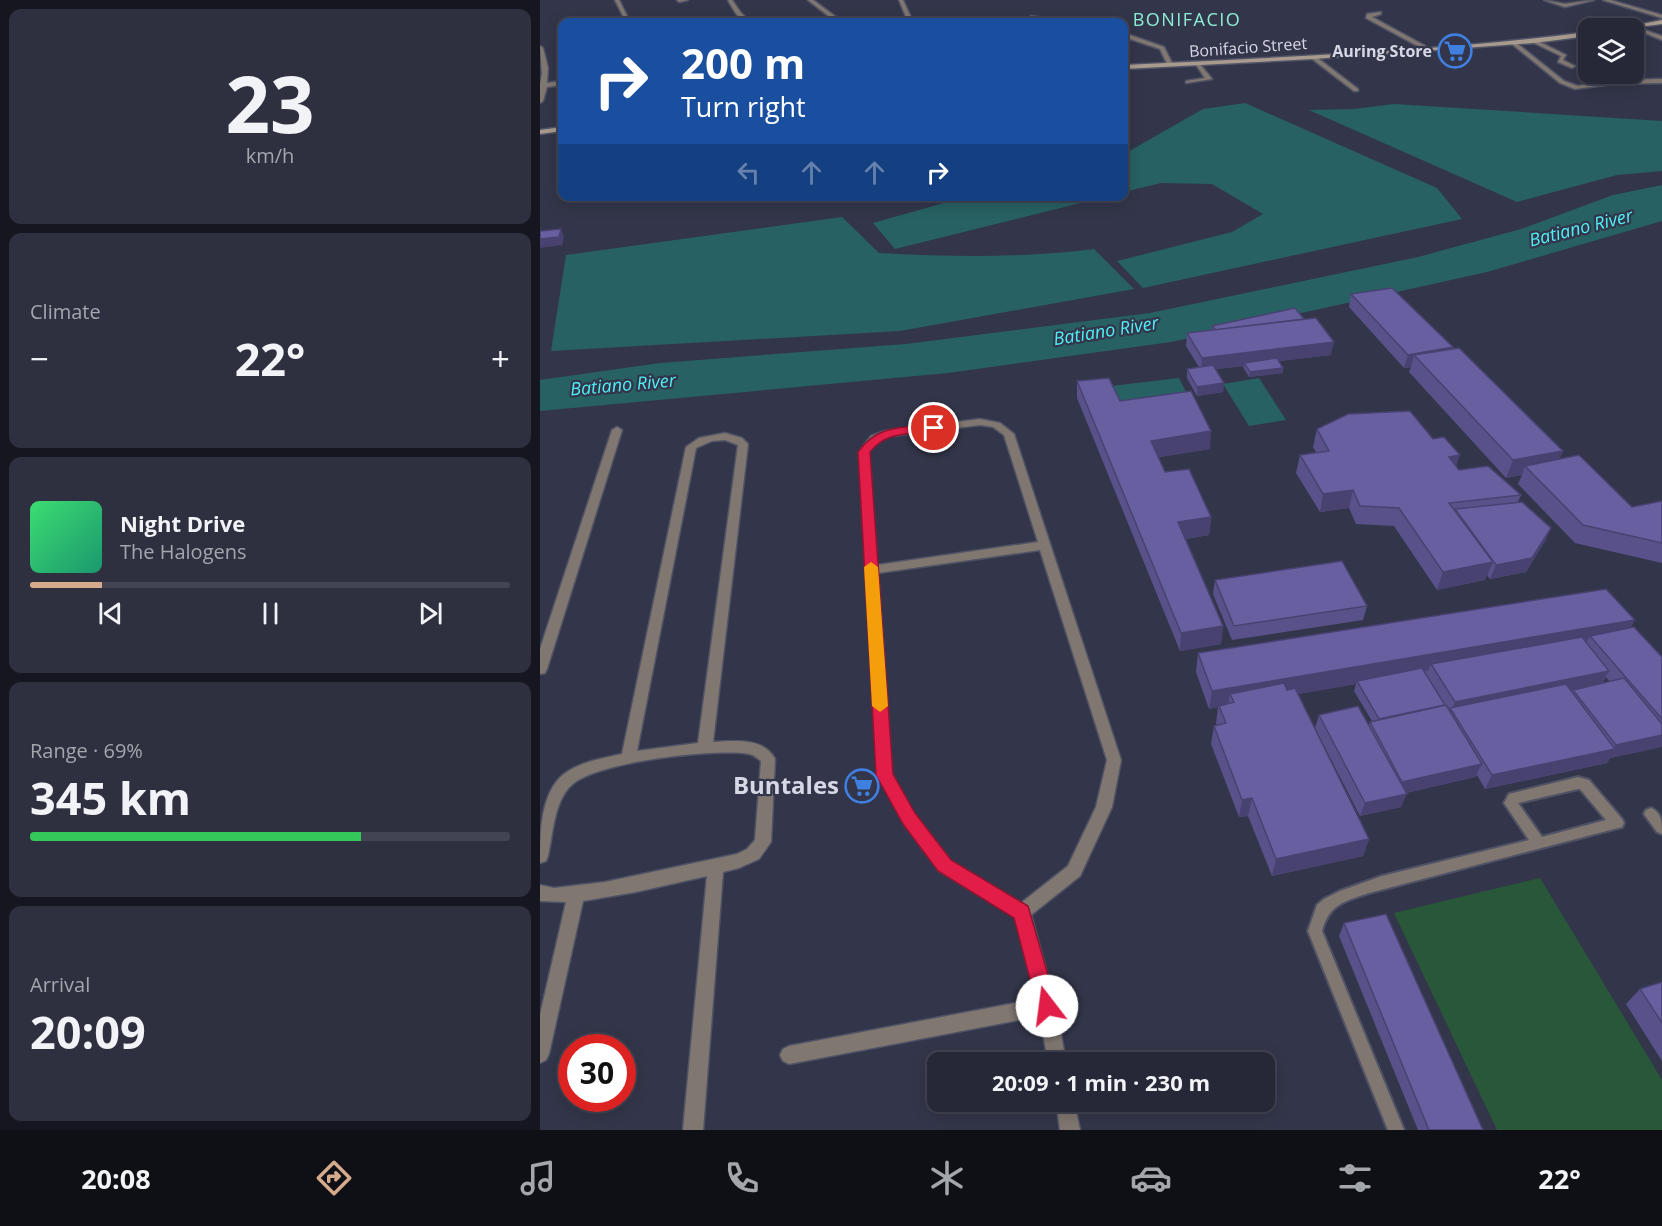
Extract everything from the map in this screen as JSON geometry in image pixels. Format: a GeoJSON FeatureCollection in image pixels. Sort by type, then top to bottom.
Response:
{"type":"FeatureCollection","features":[{"type":"Feature","properties":{"kind":"street"},"geometry":{"type":"LineString","coordinates":[[617,0],[625,18]]}},
{"type":"Feature","properties":{"kind":"street"},"geometry":{"type":"LineString","coordinates":[[680,1],[686,0]]}},
{"type":"Feature","properties":{"kind":"street"},"geometry":{"type":"LineString","coordinates":[[730,0],[744,18]]}},
{"type":"Feature","properties":{"kind":"street"},"geometry":{"type":"LineString","coordinates":[[810,0],[834,18]]}},
{"type":"Feature","properties":{"kind":"street"},"geometry":{"type":"LineString","coordinates":[[901,0],[909,18]]}},
{"type":"Feature","properties":{"kind":"street"},"geometry":{"type":"LineString","coordinates":[[1546,0],[1565,6],[1592,0]]}},
{"type":"Feature","properties":{"kind":"street"},"geometry":{"type":"LineString","coordinates":[[1575,0],[1582,2]]}},
{"type":"Feature","properties":{"kind":"street"},"geometry":{"type":"LineString","coordinates":[[1605,0],[1662,17]]}},
{"type":"Feature","properties":{"kind":"street"},"geometry":{"type":"LineString","coordinates":[[1379,13],[1370,15],[1369,18],[1427,49]]}},
{"type":"Feature","properties":{"kind":"street"},"geometry":{"type":"LineString","coordinates":[[1644,25],[1662,22]]}},
{"type":"Feature","properties":{"kind":"street"},"geometry":{"type":"LineString","coordinates":[[1644,31],[1662,38]]}},
{"type":"Feature","properties":{"kind":"street","name":"Bonifacio Street"},"geometry":{"type":"LineString","coordinates":[[1128,67],[1199,65],[1514,43],[1578,35]]}},
{"type":"Feature","properties":{"kind":"street"},"geometry":{"type":"LineString","coordinates":[[1128,36],[1162,48],[1170,65]]}},
{"type":"Feature","properties":{"kind":"street"},"geometry":{"type":"LineString","coordinates":[[1534,41],[1564,56],[1560,61],[1572,66]]}},
{"type":"Feature","properties":{"kind":"street"},"geometry":{"type":"LineString","coordinates":[[1514,43],[1562,82],[1577,88],[1613,82],[1662,81]]}},
{"type":"Feature","properties":{"kind":"street"},"geometry":{"type":"LineString","coordinates":[[540,48],[547,64],[540,101]]}},
{"type":"Feature","properties":{"kind":"street"},"geometry":{"type":"LineString","coordinates":[[1313,57],[1356,90]]}},
{"type":"Feature","properties":{"kind":"street"},"geometry":{"type":"LineString","coordinates":[[1188,82],[1209,79],[1199,65]]}},
{"type":"Feature","properties":{"kind":"street"},"geometry":{"type":"LineString","coordinates":[[542,86],[558,84]]}},
{"type":"Feature","properties":{"kind":"street"},"geometry":{"type":"LineString","coordinates":[[540,132],[558,130]]}},
{"type":"Feature","properties":{"kind":"street"},"geometry":{"type":"LineString","coordinates":[[1022,912],[1074,871],[1104,807],[1114,760],[1009,434],[996,425],[980,422],[889,433],[875,438],[864,452],[885,775],[909,819],[945,866],[1022,912],[1047,1006],[1055,1052]]}},
{"type":"Feature","properties":{"kind":"street"},"geometry":{"type":"LineString","coordinates":[[540,669],[617,430]]}},
{"type":"Feature","properties":{"kind":"street"},"geometry":{"type":"LineString","coordinates":[[628,759],[691,447],[708,439],[731,436],[743,444],[705,747]]}},
{"type":"Feature","properties":{"kind":"street"},"geometry":{"type":"LineString","coordinates":[[871,570],[1045,545]]}},
{"type":"Feature","properties":{"kind":"street"},"geometry":{"type":"LineString","coordinates":[[540,856],[559,789],[570,778],[582,771],[628,759],[705,747],[749,748],[759,751],[768,759],[763,842],[746,857],[716,866],[576,896],[548,897],[540,893]]}},
{"type":"Feature","properties":{"kind":"street"},"geometry":{"type":"LineString","coordinates":[[693,1130],[716,866]]}},
{"type":"Feature","properties":{"kind":"street"},"geometry":{"type":"LineString","coordinates":[[540,1054],[576,896]]}},
{"type":"Feature","properties":{"kind":"street"},"geometry":{"type":"LineString","coordinates":[[789,1055],[1047,1006]]}},
{"type":"Feature","properties":{"kind":"street"},"geometry":{"type":"LineString","coordinates":[[1067,1112],[1070,1130]]}},
{"type":"Feature","properties":{"kind":"lane"},"geometry":{"type":"LineString","coordinates":[[1396,1130],[1315,931],[1320,912],[1331,901],[1383,883],[1539,844],[1617,823],[1584,784],[1578,783],[1514,798],[1511,803],[1539,844]]}},
{"type":"Feature","properties":{"kind":"lane"},"geometry":{"type":"LineString","coordinates":[[1651,814],[1662,828]]}},
{"type":"Feature","properties":{"kind":"shaded area"},"geometry":{"type":"Polygon","coordinates":[[[1540,878],[1662,1080],[1662,1130],[1497,1130],[1394,913],[1540,878]]]}},
{"type":"Feature","properties":{"kind":"water"},"geometry":{"type":"Polygon","coordinates":[[[1245,103],[1437,188],[1462,219],[1143,288],[1117,261],[1232,232],[1263,214],[1212,184],[1161,183],[1128,191],[1128,152],[1203,109],[1245,103]]]}},
{"type":"Feature","properties":{"kind":"water"},"geometry":{"type":"Polygon","coordinates":[[[1394,104],[1662,121],[1662,171],[1617,175],[1517,202],[1309,110],[1354,109],[1394,104]]]}},
{"type":"Feature","properties":{"kind":"water","name":"Batiano River"},"geometry":{"type":"Polygon","coordinates":[[[1662,185],[1662,221],[1487,272],[1171,342],[948,373],[540,411],[540,380],[660,363],[906,344],[1150,313],[1418,257],[1521,229],[1613,195],[1662,185]]]}},
{"type":"Feature","properties":{"kind":"water"},"geometry":{"type":"Polygon","coordinates":[[[951,201],[1089,201],[895,249],[873,223],[951,201]]]}},
{"type":"Feature","properties":{"kind":"water"},"geometry":{"type":"Polygon","coordinates":[[[842,217],[879,253],[986,256],[1094,249],[1134,289],[900,331],[551,351],[566,255],[842,217]]]}},
{"type":"Feature","properties":{"kind":"water"},"geometry":{"type":"Polygon","coordinates":[[[1179,378],[1189,398],[1119,407],[1111,386],[1179,378]]]}},
{"type":"Feature","properties":{"kind":"water"},"geometry":{"type":"Polygon","coordinates":[[[1259,378],[1286,420],[1249,426],[1223,384],[1259,378]]]}},
{"type":"Feature","properties":{"kind":"building"},"geometry":{"type":"Polygon","coordinates":[[[561,229],[559,237],[540,239],[540,231],[561,229]]]}},
{"type":"Feature","properties":{"kind":"building"},"geometry":{"type":"Polygon","coordinates":[[[1392,288],[1453,347],[1408,355],[1351,294],[1392,288]]]}},
{"type":"Feature","properties":{"kind":"building"},"geometry":{"type":"Polygon","coordinates":[[[1295,308],[1304,319],[1216,330],[1212,326],[1295,308]]]}},
{"type":"Feature","properties":{"kind":"building"},"geometry":{"type":"Polygon","coordinates":[[[1316,318],[1334,342],[1202,358],[1187,333],[1316,318]]]}},
{"type":"Feature","properties":{"kind":"building"},"geometry":{"type":"Polygon","coordinates":[[[1459,348],[1563,451],[1513,460],[1414,355],[1459,348]]]}},
{"type":"Feature","properties":{"kind":"building"},"geometry":{"type":"Polygon","coordinates":[[[1277,358],[1283,368],[1250,372],[1244,363],[1277,358]]]}},
{"type":"Feature","properties":{"kind":"building"},"geometry":{"type":"Polygon","coordinates":[[[1213,365],[1224,383],[1197,387],[1187,369],[1213,365]]]}},
{"type":"Feature","properties":{"kind":"building"},"geometry":{"type":"Polygon","coordinates":[[[1109,378],[1120,401],[1191,391],[1211,431],[1151,441],[1165,472],[1189,469],[1211,517],[1178,522],[1223,626],[1181,633],[1077,381],[1109,378]]]}},
{"type":"Feature","properties":{"kind":"building"},"geometry":{"type":"Polygon","coordinates":[[[1410,411],[1433,439],[1444,437],[1460,455],[1449,457],[1459,470],[1488,466],[1521,495],[1449,503],[1493,562],[1443,572],[1399,508],[1360,506],[1353,490],[1323,494],[1300,455],[1329,451],[1317,429],[1348,414],[1410,411]]]}},
{"type":"Feature","properties":{"kind":"building"},"geometry":{"type":"Polygon","coordinates":[[[1579,455],[1632,507],[1662,501],[1662,543],[1583,525],[1525,466],[1579,455]]]}},
{"type":"Feature","properties":{"kind":"building"},"geometry":{"type":"Polygon","coordinates":[[[1522,502],[1551,528],[1532,558],[1496,565],[1455,509],[1522,502]]]}},
{"type":"Feature","properties":{"kind":"building"},"geometry":{"type":"Polygon","coordinates":[[[1342,561],[1367,606],[1234,626],[1215,580],[1342,561]]]}},
{"type":"Feature","properties":{"kind":"building"},"geometry":{"type":"Polygon","coordinates":[[[1606,589],[1635,620],[1212,691],[1198,653],[1606,589]]]}},
{"type":"Feature","properties":{"kind":"building"},"geometry":{"type":"Polygon","coordinates":[[[1634,627],[1662,657],[1662,719],[1590,636],[1634,627]]]}},
{"type":"Feature","properties":{"kind":"building"},"geometry":{"type":"Polygon","coordinates":[[[1582,637],[1609,671],[1455,702],[1431,664],[1582,637]]]}},
{"type":"Feature","properties":{"kind":"building"},"geometry":{"type":"Polygon","coordinates":[[[1422,668],[1445,705],[1379,719],[1357,681],[1422,668]]]}},
{"type":"Feature","properties":{"kind":"building"},"geometry":{"type":"Polygon","coordinates":[[[1624,678],[1662,724],[1662,735],[1616,745],[1573,690],[1624,678]]]}},
{"type":"Feature","properties":{"kind":"building"},"geometry":{"type":"Polygon","coordinates":[[[1284,683],[1287,690],[1295,688],[1369,839],[1276,859],[1252,798],[1242,800],[1214,726],[1226,723],[1219,706],[1234,702],[1230,694],[1284,683]]]}},
{"type":"Feature","properties":{"kind":"building"},"geometry":{"type":"Polygon","coordinates":[[[1566,684],[1615,749],[1492,775],[1450,708],[1566,684]]]}},
{"type":"Feature","properties":{"kind":"building"},"geometry":{"type":"Polygon","coordinates":[[[1446,705],[1482,764],[1402,782],[1370,722],[1446,705]]]}},
{"type":"Feature","properties":{"kind":"building"},"geometry":{"type":"Polygon","coordinates":[[[1358,706],[1407,794],[1365,803],[1319,715],[1358,706]]]}},
{"type":"Feature","properties":{"kind":"building"},"geometry":{"type":"Polygon","coordinates":[[[1386,914],[1483,1130],[1429,1130],[1344,923],[1386,914]]]}},
{"type":"Feature","properties":{"kind":"building"},"geometry":{"type":"Polygon","coordinates":[[[1662,982],[1662,1023],[1640,989],[1662,982]]]}},
{"type":"Feature","properties":{"kind":"slow traffic"},"geometry":{"type":"LineString","coordinates":[[871,567],[880,706]]}},
{"type":"Feature","properties":{"kind":"place","name":"Auring Store"},"geometry":{"type":"Point","coordinates":[1455,51]}},
{"type":"Feature","properties":{"kind":"place","name":"Buntales"},"geometry":{"type":"Point","coordinates":[862,786]}},
{"type":"Feature","properties":{"kind":"district","name":"BONIFACIO"},"geometry":{"type":"Point","coordinates":[1187,20]}},
{"type":"Feature","properties":{"kind":"route"},"geometry":{"type":"LineString","coordinates":[[934,428],[889,433],[875,438],[864,452],[885,775],[909,819],[945,866],[1022,912],[1047,1006]]}}]}
